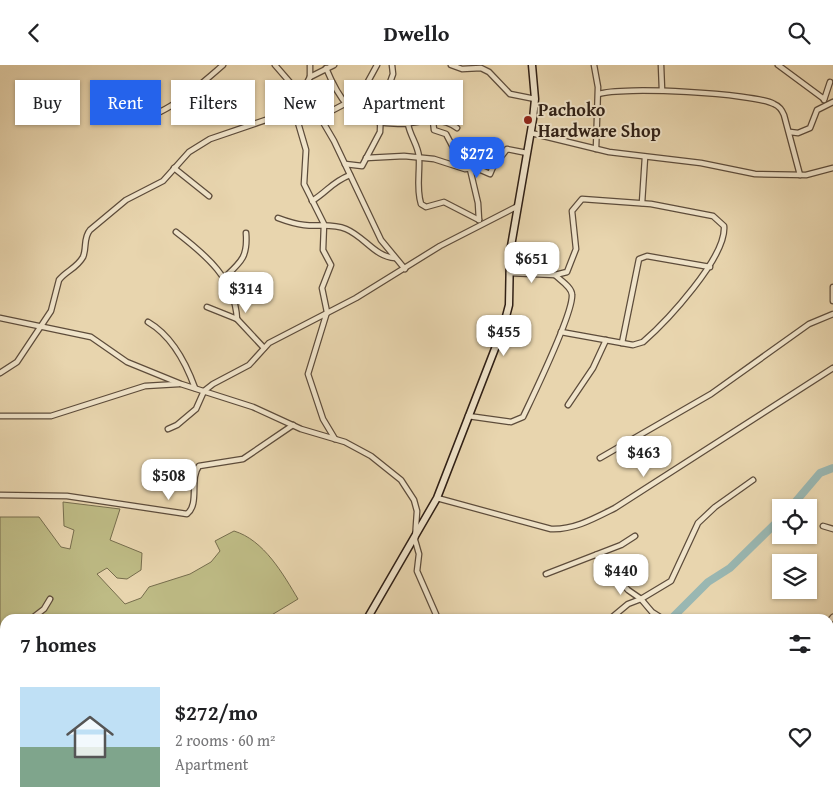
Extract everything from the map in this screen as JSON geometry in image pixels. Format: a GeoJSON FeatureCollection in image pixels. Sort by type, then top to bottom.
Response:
{"type":"FeatureCollection","features":[{"type":"Feature","properties":{"kind":"street"},"geometry":{"type":"LineString","coordinates":[[161,109],[173,104],[198,87],[223,65]]}},
{"type":"Feature","properties":{"kind":"street"},"geometry":{"type":"LineString","coordinates":[[275,65],[288,80]]}},
{"type":"Feature","properties":{"kind":"street"},"geometry":{"type":"LineString","coordinates":[[308,80],[310,65]]}},
{"type":"Feature","properties":{"kind":"street"},"geometry":{"type":"LineString","coordinates":[[310,77],[334,65]]}},
{"type":"Feature","properties":{"kind":"street"},"geometry":{"type":"LineString","coordinates":[[368,80],[376,65]]}},
{"type":"Feature","properties":{"kind":"street"},"geometry":{"type":"LineString","coordinates":[[391,80],[392,65]]}},
{"type":"Feature","properties":{"kind":"street"},"geometry":{"type":"LineString","coordinates":[[451,65],[462,69],[481,68],[488,72],[510,94],[535,99]]}},
{"type":"Feature","properties":{"kind":"street"},"geometry":{"type":"LineString","coordinates":[[370,614],[415,540],[437,498],[503,329],[509,305],[510,252],[531,133],[535,99],[532,65]]}},
{"type":"Feature","properties":{"kind":"street"},"geometry":{"type":"LineString","coordinates":[[594,65],[598,94],[596,149]]}},
{"type":"Feature","properties":{"kind":"street"},"geometry":{"type":"LineString","coordinates":[[661,65],[662,90]]}},
{"type":"Feature","properties":{"kind":"street"},"geometry":{"type":"LineString","coordinates":[[778,65],[824,99]]}},
{"type":"Feature","properties":{"kind":"street"},"geometry":{"type":"LineString","coordinates":[[326,68],[344,103]]}},
{"type":"Feature","properties":{"kind":"street"},"geometry":{"type":"LineString","coordinates":[[824,106],[824,99],[830,82]]}},
{"type":"Feature","properties":{"kind":"street"},"geometry":{"type":"LineString","coordinates":[[598,94],[662,90],[748,97],[770,102],[781,110],[790,132],[800,175]]}},
{"type":"Feature","properties":{"kind":"street"},"geometry":{"type":"LineString","coordinates":[[790,132],[810,129],[815,113],[833,101]]}},
{"type":"Feature","properties":{"kind":"street"},"geometry":{"type":"LineString","coordinates":[[0,373],[17,362],[51,311],[59,280],[72,271],[84,256],[87,233],[126,200],[163,181],[189,152],[210,139],[265,120]]}},
{"type":"Feature","properties":{"kind":"street"},"geometry":{"type":"LineString","coordinates":[[299,125],[306,150],[304,184],[324,224],[323,250],[331,265],[322,288],[327,312],[308,374],[323,419],[335,439]]}},
{"type":"Feature","properties":{"kind":"street"},"geometry":{"type":"LineString","coordinates":[[324,125],[346,164],[380,239],[405,269]]}},
{"type":"Feature","properties":{"kind":"street"},"geometry":{"type":"LineString","coordinates":[[346,164],[361,166],[378,136],[381,125]]}},
{"type":"Feature","properties":{"kind":"street"},"geometry":{"type":"LineString","coordinates":[[408,125],[416,143],[419,158],[418,185],[422,206],[444,202],[480,222]]}},
{"type":"Feature","properties":{"kind":"street"},"geometry":{"type":"LineString","coordinates":[[433,125],[434,130],[446,134],[455,151],[473,168],[480,222]]}},
{"type":"Feature","properties":{"kind":"street"},"geometry":{"type":"LineString","coordinates":[[452,125],[457,128]]}},
{"type":"Feature","properties":{"kind":"street"},"geometry":{"type":"LineString","coordinates":[[531,133],[596,149],[709,164],[755,174],[810,175],[833,168]]}},
{"type":"Feature","properties":{"kind":"street"},"geometry":{"type":"LineString","coordinates":[[366,158],[402,156],[434,159],[473,168],[490,175],[493,167],[507,149],[526,153]]}},
{"type":"Feature","properties":{"kind":"street"},"geometry":{"type":"LineString","coordinates":[[642,203],[645,157]]}},
{"type":"Feature","properties":{"kind":"street"},"geometry":{"type":"LineString","coordinates":[[174,168],[209,196]]}},
{"type":"Feature","properties":{"kind":"street"},"geometry":{"type":"LineString","coordinates":[[312,201],[324,193],[331,184],[350,175]]}},
{"type":"Feature","properties":{"kind":"street"},"geometry":{"type":"LineString","coordinates":[[509,273],[555,275],[567,273],[575,253],[576,243],[572,211],[578,201],[587,198],[642,203],[718,219],[724,226],[723,239],[710,267],[643,342],[636,345],[561,332]]}},
{"type":"Feature","properties":{"kind":"street"},"geometry":{"type":"LineString","coordinates":[[168,429],[177,425],[196,409],[201,402],[204,391],[222,377],[249,365],[264,348],[327,312],[356,298],[480,222],[518,206]]}},
{"type":"Feature","properties":{"kind":"street"},"geometry":{"type":"LineString","coordinates":[[278,218],[303,225],[324,224],[344,228],[360,236],[382,255],[395,258]]}},
{"type":"Feature","properties":{"kind":"street"},"geometry":{"type":"LineString","coordinates":[[176,232],[205,255],[224,278],[235,302],[237,319]]}},
{"type":"Feature","properties":{"kind":"street"},"geometry":{"type":"LineString","coordinates":[[224,278],[242,261],[246,251],[246,233]]}},
{"type":"Feature","properties":{"kind":"street"},"geometry":{"type":"LineString","coordinates":[[622,343],[639,259],[647,256],[710,267]]}},
{"type":"Feature","properties":{"kind":"street"},"geometry":{"type":"LineString","coordinates":[[468,416],[508,422],[519,421],[531,400],[561,332],[572,295],[570,289],[555,275]]}},
{"type":"Feature","properties":{"kind":"street"},"geometry":{"type":"LineString","coordinates":[[833,287],[833,301]]}},
{"type":"Feature","properties":{"kind":"street"},"geometry":{"type":"LineString","coordinates":[[207,307],[237,319],[264,348]]}},
{"type":"Feature","properties":{"kind":"street"},"geometry":{"type":"LineString","coordinates":[[600,458],[711,394],[809,324],[833,314]]}},
{"type":"Feature","properties":{"kind":"street"},"geometry":{"type":"LineString","coordinates":[[0,319],[91,337],[127,362],[180,383],[254,407],[293,425],[335,439],[371,456],[404,483],[416,508],[415,540],[419,554],[417,571],[436,614]]}},
{"type":"Feature","properties":{"kind":"street"},"geometry":{"type":"LineString","coordinates":[[148,322],[160,331],[176,351],[195,388]]}},
{"type":"Feature","properties":{"kind":"street"},"geometry":{"type":"LineString","coordinates":[[568,405],[593,368],[606,340]]}},
{"type":"Feature","properties":{"kind":"street"},"geometry":{"type":"LineString","coordinates":[[437,498],[551,529],[560,529],[580,524],[615,508],[833,369]]}},
{"type":"Feature","properties":{"kind":"street"},"geometry":{"type":"LineString","coordinates":[[0,416],[52,416],[145,386],[180,383]]}},
{"type":"Feature","properties":{"kind":"street"},"geometry":{"type":"LineString","coordinates":[[0,495],[67,496],[187,514],[192,507],[195,475],[199,466],[243,459],[293,425]]}},
{"type":"Feature","properties":{"kind":"street"},"geometry":{"type":"LineString","coordinates":[[616,614],[628,604],[641,599],[672,579],[694,530],[704,517],[753,480]]}},
{"type":"Feature","properties":{"kind":"street"},"geometry":{"type":"LineString","coordinates":[[823,527],[833,529]]}},
{"type":"Feature","properties":{"kind":"street"},"geometry":{"type":"LineString","coordinates":[[546,574],[622,545],[635,536]]}},
{"type":"Feature","properties":{"kind":"street"},"geometry":{"type":"LineString","coordinates":[[596,555],[628,590],[641,599],[655,614]]}},
{"type":"Feature","properties":{"kind":"street"},"geometry":{"type":"LineString","coordinates":[[38,614],[44,609],[50,599]]}},
{"type":"Feature","properties":{"kind":"shaded area"},"geometry":{"type":"Polygon","coordinates":[[[63,502],[120,509],[110,540],[142,553],[141,570],[127,579],[117,578],[107,568],[97,574],[125,604],[141,598],[149,587],[190,574],[211,562],[220,551],[215,541],[234,531],[245,535],[255,542],[272,559],[298,599],[273,614],[0,614],[0,517],[39,517],[61,547],[70,549],[74,530],[64,526],[63,502]]]}},
{"type":"Feature","properties":{"kind":"waterway"},"geometry":{"type":"LineString","coordinates":[[798,499],[820,473],[833,468]]}},
{"type":"Feature","properties":{"kind":"waterway"},"geometry":{"type":"LineString","coordinates":[[676,614],[708,582],[730,568],[772,527]]}},
{"type":"Feature","properties":{"kind":"place","name":"Pachoko Hardware Shop"},"geometry":{"type":"Point","coordinates":[528,120]}}]}
